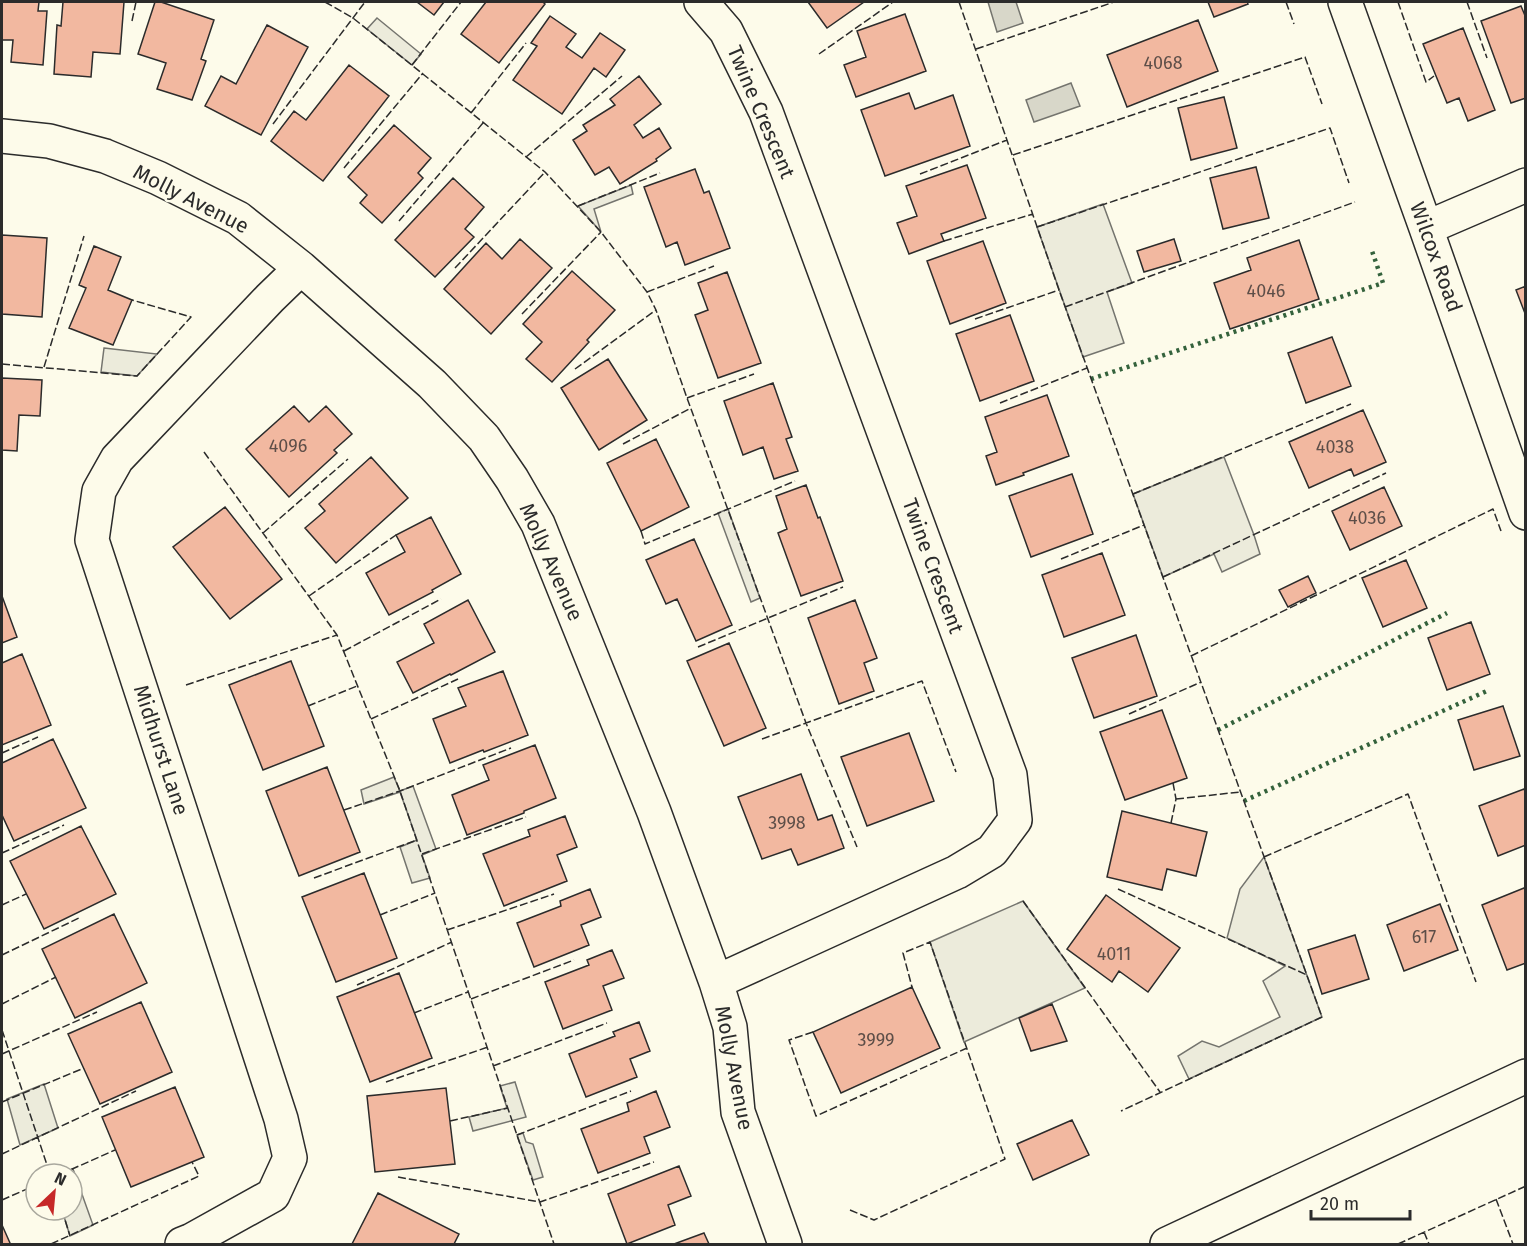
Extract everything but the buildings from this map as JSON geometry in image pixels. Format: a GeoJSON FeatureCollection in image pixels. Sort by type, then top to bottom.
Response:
{"type":"FeatureCollection","features":[{"type":"Feature","properties":{"kind":"street","name":"Twine Crescent"},"geometry":{"type":"LineString","coordinates":[[701,2],[726,31],[766,111],[1010,775],[1015,820],[992,851],[957,872],[716,982]]}},
{"type":"Feature","properties":{"kind":"street","name":"Wilcox Road"},"geometry":{"type":"LineString","coordinates":[[1345,2],[1526,513]]}},
{"type":"Feature","properties":{"kind":"street","name":"Molly Avenue"},"geometry":{"type":"LineString","coordinates":[[2,136],[49,141],[105,156],[158,178],[238,218],[301,268],[432,384],[484,438],[538,524],[654,812],[730,1027],[738,1112],[785,1245]]}},
{"type":"Feature","properties":{"kind":"street"},"geometry":{"type":"LineString","coordinates":[[1426,228],[1526,184]]}},
{"type":"Feature","properties":{"kind":"street","name":"Midhurst Lane"},"geometry":{"type":"LineString","coordinates":[[182,1245],[273,1195],[290,1158],[281,1119],[92,540],[99,491],[117,459],[301,268]]}},
{"type":"Feature","properties":{"kind":"street"},"geometry":{"type":"LineString","coordinates":[[1167,1245],[1526,1076]]}},
{"type":"Feature","properties":{"kind":"shaded area"},"geometry":{"type":"Polygon","coordinates":[[[988,2],[1016,2],[1023,23],[997,32],[988,2]]]}},
{"type":"Feature","properties":{"kind":"shaded area"},"geometry":{"type":"Polygon","coordinates":[[[377,18],[421,54],[412,65],[367,29],[377,18]]]}},
{"type":"Feature","properties":{"kind":"shaded area"},"geometry":{"type":"Polygon","coordinates":[[[1071,83],[1080,106],[1034,122],[1026,100],[1071,83]]]}},
{"type":"Feature","properties":{"kind":"shaded area"},"geometry":{"type":"Polygon","coordinates":[[[631,185],[633,194],[594,209],[601,232],[578,206],[631,185]]]}},
{"type":"Feature","properties":{"kind":"shaded area"},"geometry":{"type":"Polygon","coordinates":[[[1103,204],[1132,283],[1107,292],[1124,343],[1083,357],[1037,227],[1103,204]]]}},
{"type":"Feature","properties":{"kind":"shaded area"},"geometry":{"type":"Polygon","coordinates":[[[104,348],[157,354],[137,376],[101,372],[104,348]]]}},
{"type":"Feature","properties":{"kind":"shaded area"},"geometry":{"type":"Polygon","coordinates":[[[1224,457],[1260,554],[1222,572],[1214,554],[1163,577],[1133,494],[1224,457]]]}},
{"type":"Feature","properties":{"kind":"shaded area"},"geometry":{"type":"Polygon","coordinates":[[[728,509],[760,598],[751,602],[718,513],[728,509]]]}},
{"type":"Feature","properties":{"kind":"shaded area"},"geometry":{"type":"Polygon","coordinates":[[[394,777],[400,791],[413,786],[436,849],[422,855],[430,878],[412,883],[400,847],[417,840],[400,792],[364,804],[361,790],[394,777]]]}},
{"type":"Feature","properties":{"kind":"shaded area"},"geometry":{"type":"Polygon","coordinates":[[[1264,857],[1322,1017],[1189,1079],[1178,1056],[1202,1041],[1219,1047],[1280,1017],[1263,981],[1285,966],[1227,938],[1240,889],[1264,857]]]}},
{"type":"Feature","properties":{"kind":"shaded area"},"geometry":{"type":"Polygon","coordinates":[[[1023,901],[1085,988],[964,1042],[930,942],[1023,901]]]}},
{"type":"Feature","properties":{"kind":"shaded area"},"geometry":{"type":"Polygon","coordinates":[[[515,1082],[526,1117],[473,1131],[469,1117],[507,1108],[500,1086],[515,1082]]]}},
{"type":"Feature","properties":{"kind":"shaded area"},"geometry":{"type":"Polygon","coordinates":[[[44,1084],[58,1128],[20,1145],[7,1099],[44,1084]]]}},
{"type":"Feature","properties":{"kind":"shaded area"},"geometry":{"type":"Polygon","coordinates":[[[523,1133],[526,1142],[533,1144],[543,1177],[533,1180],[517,1135],[523,1133]]]}},
{"type":"Feature","properties":{"kind":"shaded area"},"geometry":{"type":"Polygon","coordinates":[[[84,1200],[93,1225],[70,1236],[66,1222],[84,1222],[84,1200]]]}},
{"type":"Feature","properties":{"kind":"hedge"},"geometry":{"type":"LineString","coordinates":[[1091,379],[1383,283],[1372,251]]}},
{"type":"Feature","properties":{"kind":"hedge"},"geometry":{"type":"LineString","coordinates":[[1218,730],[1447,613]]}},
{"type":"Feature","properties":{"kind":"hedge"},"geometry":{"type":"LineString","coordinates":[[1244,801],[1489,690]]}},
{"type":"Feature","properties":{"kind":"fence"},"geometry":{"type":"LineString","coordinates":[[132,21],[136,2]]}},
{"type":"Feature","properties":{"kind":"fence"},"geometry":{"type":"LineString","coordinates":[[325,2],[353,18],[545,172],[601,232],[647,292],[656,310],[806,723],[857,847]]}},
{"type":"Feature","properties":{"kind":"fence"},"geometry":{"type":"LineString","coordinates":[[273,124],[365,2]]}},
{"type":"Feature","properties":{"kind":"fence"},"geometry":{"type":"LineString","coordinates":[[412,65],[461,2]]}},
{"type":"Feature","properties":{"kind":"fence"},"geometry":{"type":"LineString","coordinates":[[819,54],[893,2]]}},
{"type":"Feature","properties":{"kind":"fence"},"geometry":{"type":"LineString","coordinates":[[959,2],[1059,290],[1322,1017],[1121,1111]]}},
{"type":"Feature","properties":{"kind":"fence"},"geometry":{"type":"LineString","coordinates":[[976,49],[1114,2]]}},
{"type":"Feature","properties":{"kind":"fence"},"geometry":{"type":"LineString","coordinates":[[1286,2],[1294,24]]}},
{"type":"Feature","properties":{"kind":"fence"},"geometry":{"type":"LineString","coordinates":[[1398,2],[1426,82],[1434,76]]}},
{"type":"Feature","properties":{"kind":"fence"},"geometry":{"type":"LineString","coordinates":[[1467,2],[1487,58]]}},
{"type":"Feature","properties":{"kind":"fence"},"geometry":{"type":"LineString","coordinates":[[471,113],[526,43]]}},
{"type":"Feature","properties":{"kind":"fence"},"geometry":{"type":"LineString","coordinates":[[1013,155],[1305,57],[1322,104]]}},
{"type":"Feature","properties":{"kind":"fence"},"geometry":{"type":"LineString","coordinates":[[344,168],[423,73]]}},
{"type":"Feature","properties":{"kind":"fence"},"geometry":{"type":"LineString","coordinates":[[526,157],[622,76]]}},
{"type":"Feature","properties":{"kind":"fence"},"geometry":{"type":"LineString","coordinates":[[399,221],[483,123]]}},
{"type":"Feature","properties":{"kind":"fence"},"geometry":{"type":"LineString","coordinates":[[1037,227],[1330,128],[1349,183]]}},
{"type":"Feature","properties":{"kind":"fence"},"geometry":{"type":"LineString","coordinates":[[920,174],[1007,140]]}},
{"type":"Feature","properties":{"kind":"fence"},"geometry":{"type":"LineString","coordinates":[[455,268],[545,172]]}},
{"type":"Feature","properties":{"kind":"fence"},"geometry":{"type":"LineString","coordinates":[[578,206],[660,173]]}},
{"type":"Feature","properties":{"kind":"fence"},"geometry":{"type":"LineString","coordinates":[[1065,307],[1355,202]]}},
{"type":"Feature","properties":{"kind":"fence"},"geometry":{"type":"LineString","coordinates":[[944,241],[1033,214]]}},
{"type":"Feature","properties":{"kind":"fence"},"geometry":{"type":"LineString","coordinates":[[522,314],[601,232]]}},
{"type":"Feature","properties":{"kind":"fence"},"geometry":{"type":"LineString","coordinates":[[44,367],[84,236]]}},
{"type":"Feature","properties":{"kind":"fence"},"geometry":{"type":"LineString","coordinates":[[647,292],[714,266]]}},
{"type":"Feature","properties":{"kind":"fence"},"geometry":{"type":"LineString","coordinates":[[975,319],[1059,290]]}},
{"type":"Feature","properties":{"kind":"fence"},"geometry":{"type":"LineString","coordinates":[[2,364],[137,376],[191,317],[132,300]]}},
{"type":"Feature","properties":{"kind":"fence"},"geometry":{"type":"LineString","coordinates":[[575,369],[656,310]]}},
{"type":"Feature","properties":{"kind":"fence"},"geometry":{"type":"LineString","coordinates":[[1000,403],[1087,368]]}},
{"type":"Feature","properties":{"kind":"fence"},"geometry":{"type":"LineString","coordinates":[[687,398],[754,374]]}},
{"type":"Feature","properties":{"kind":"fence"},"geometry":{"type":"LineString","coordinates":[[1133,494],[1351,404]]}},
{"type":"Feature","properties":{"kind":"fence"},"geometry":{"type":"LineString","coordinates":[[623,444],[691,408]]}},
{"type":"Feature","properties":{"kind":"fence"},"geometry":{"type":"LineString","coordinates":[[204,452],[337,635],[400,791],[554,1244]]}},
{"type":"Feature","properties":{"kind":"fence"},"geometry":{"type":"LineString","coordinates":[[263,533],[348,459]]}},
{"type":"Feature","properties":{"kind":"fence"},"geometry":{"type":"LineString","coordinates":[[1163,577],[1386,473]]}},
{"type":"Feature","properties":{"kind":"fence"},"geometry":{"type":"LineString","coordinates":[[641,531],[645,544],[795,481]]}},
{"type":"Feature","properties":{"kind":"fence"},"geometry":{"type":"LineString","coordinates":[[1191,656],[1493,509],[1501,531]]}},
{"type":"Feature","properties":{"kind":"fence"},"geometry":{"type":"LineString","coordinates":[[1061,559],[1144,525]]}},
{"type":"Feature","properties":{"kind":"fence"},"geometry":{"type":"LineString","coordinates":[[309,596],[396,535]]}},
{"type":"Feature","properties":{"kind":"fence"},"geometry":{"type":"LineString","coordinates":[[698,647],[843,587]]}},
{"type":"Feature","properties":{"kind":"fence"},"geometry":{"type":"LineString","coordinates":[[344,651],[441,599]]}},
{"type":"Feature","properties":{"kind":"fence"},"geometry":{"type":"LineString","coordinates":[[186,685],[337,635]]}},
{"type":"Feature","properties":{"kind":"fence"},"geometry":{"type":"LineString","coordinates":[[371,719],[458,679]]}},
{"type":"Feature","properties":{"kind":"fence"},"geometry":{"type":"LineString","coordinates":[[762,739],[922,681],[956,772]]}},
{"type":"Feature","properties":{"kind":"fence"},"geometry":{"type":"LineString","coordinates":[[1129,714],[1201,682]]}},
{"type":"Feature","properties":{"kind":"fence"},"geometry":{"type":"LineString","coordinates":[[308,706],[357,686]]}},
{"type":"Feature","properties":{"kind":"fence"},"geometry":{"type":"LineString","coordinates":[[2,753],[38,737]]}},
{"type":"Feature","properties":{"kind":"fence"},"geometry":{"type":"LineString","coordinates":[[344,810],[511,748]]}},
{"type":"Feature","properties":{"kind":"fence"},"geometry":{"type":"LineString","coordinates":[[1171,823],[1176,799],[1173,783]]}},
{"type":"Feature","properties":{"kind":"fence"},"geometry":{"type":"LineString","coordinates":[[1176,799],[1240,792]]}},
{"type":"Feature","properties":{"kind":"fence"},"geometry":{"type":"LineString","coordinates":[[1264,857],[1408,794],[1476,982]]}},
{"type":"Feature","properties":{"kind":"fence"},"geometry":{"type":"LineString","coordinates":[[422,854],[526,817]]}},
{"type":"Feature","properties":{"kind":"fence"},"geometry":{"type":"LineString","coordinates":[[2,853],[64,825]]}},
{"type":"Feature","properties":{"kind":"fence"},"geometry":{"type":"LineString","coordinates":[[314,878],[417,840]]}},
{"type":"Feature","properties":{"kind":"fence"},"geometry":{"type":"LineString","coordinates":[[1118,889],[1307,975]]}},
{"type":"Feature","properties":{"kind":"fence"},"geometry":{"type":"LineString","coordinates":[[380,915],[435,893]]}},
{"type":"Feature","properties":{"kind":"fence"},"geometry":{"type":"LineString","coordinates":[[2,905],[26,894]]}},
{"type":"Feature","properties":{"kind":"fence"},"geometry":{"type":"LineString","coordinates":[[447,930],[554,894]]}},
{"type":"Feature","properties":{"kind":"fence"},"geometry":{"type":"LineString","coordinates":[[1023,901],[1160,1092]]}},
{"type":"Feature","properties":{"kind":"fence"},"geometry":{"type":"LineString","coordinates":[[2,955],[79,918]]}},
{"type":"Feature","properties":{"kind":"fence"},"geometry":{"type":"LineString","coordinates":[[357,985],[452,942]]}},
{"type":"Feature","properties":{"kind":"fence"},"geometry":{"type":"LineString","coordinates":[[850,1210],[874,1220],[1005,1159],[930,942],[903,953],[912,987]]}},
{"type":"Feature","properties":{"kind":"fence"},"geometry":{"type":"LineString","coordinates":[[471,999],[574,960]]}},
{"type":"Feature","properties":{"kind":"fence"},"geometry":{"type":"LineString","coordinates":[[2,1004],[56,977]]}},
{"type":"Feature","properties":{"kind":"fence"},"geometry":{"type":"LineString","coordinates":[[414,1013],[468,992]]}},
{"type":"Feature","properties":{"kind":"fence"},"geometry":{"type":"LineString","coordinates":[[2,1054],[97,1012]]}},
{"type":"Feature","properties":{"kind":"fence"},"geometry":{"type":"LineString","coordinates":[[493,1066],[607,1023]]}},
{"type":"Feature","properties":{"kind":"fence"},"geometry":{"type":"LineString","coordinates":[[2,1030],[46,1162]]}},
{"type":"Feature","properties":{"kind":"fence"},"geometry":{"type":"LineString","coordinates":[[813,1032],[789,1040],[816,1116],[967,1048]]}},
{"type":"Feature","properties":{"kind":"fence"},"geometry":{"type":"LineString","coordinates":[[386,1082],[488,1047]]}},
{"type":"Feature","properties":{"kind":"fence"},"geometry":{"type":"LineString","coordinates":[[2,1102],[84,1068]]}},
{"type":"Feature","properties":{"kind":"fence"},"geometry":{"type":"LineString","coordinates":[[2,1154],[136,1091]]}},
{"type":"Feature","properties":{"kind":"fence"},"geometry":{"type":"LineString","coordinates":[[517,1135],[631,1091]]}},
{"type":"Feature","properties":{"kind":"fence"},"geometry":{"type":"LineString","coordinates":[[450,1121],[508,1108]]}},
{"type":"Feature","properties":{"kind":"fence"},"geometry":{"type":"LineString","coordinates":[[84,1164],[115,1150]]}},
{"type":"Feature","properties":{"kind":"fence"},"geometry":{"type":"LineString","coordinates":[[51,1244],[199,1176],[192,1162]]}},
{"type":"Feature","properties":{"kind":"fence"},"geometry":{"type":"LineString","coordinates":[[398,1177],[540,1202],[654,1162]]}},
{"type":"Feature","properties":{"kind":"fence"},"geometry":{"type":"LineString","coordinates":[[1398,1244],[1526,1186]]}},
{"type":"Feature","properties":{"kind":"fence"},"geometry":{"type":"LineString","coordinates":[[2,1200],[24,1190]]}},
{"type":"Feature","properties":{"kind":"fence"},"geometry":{"type":"LineString","coordinates":[[1496,1199],[1513,1244]]}},
{"type":"Feature","properties":{"kind":"fence"},"geometry":{"type":"LineString","coordinates":[[66,1222],[70,1236]]}},
{"type":"Feature","properties":{"kind":"fence"},"geometry":{"type":"LineString","coordinates":[[1424,1232],[1429,1244]]}}]}
